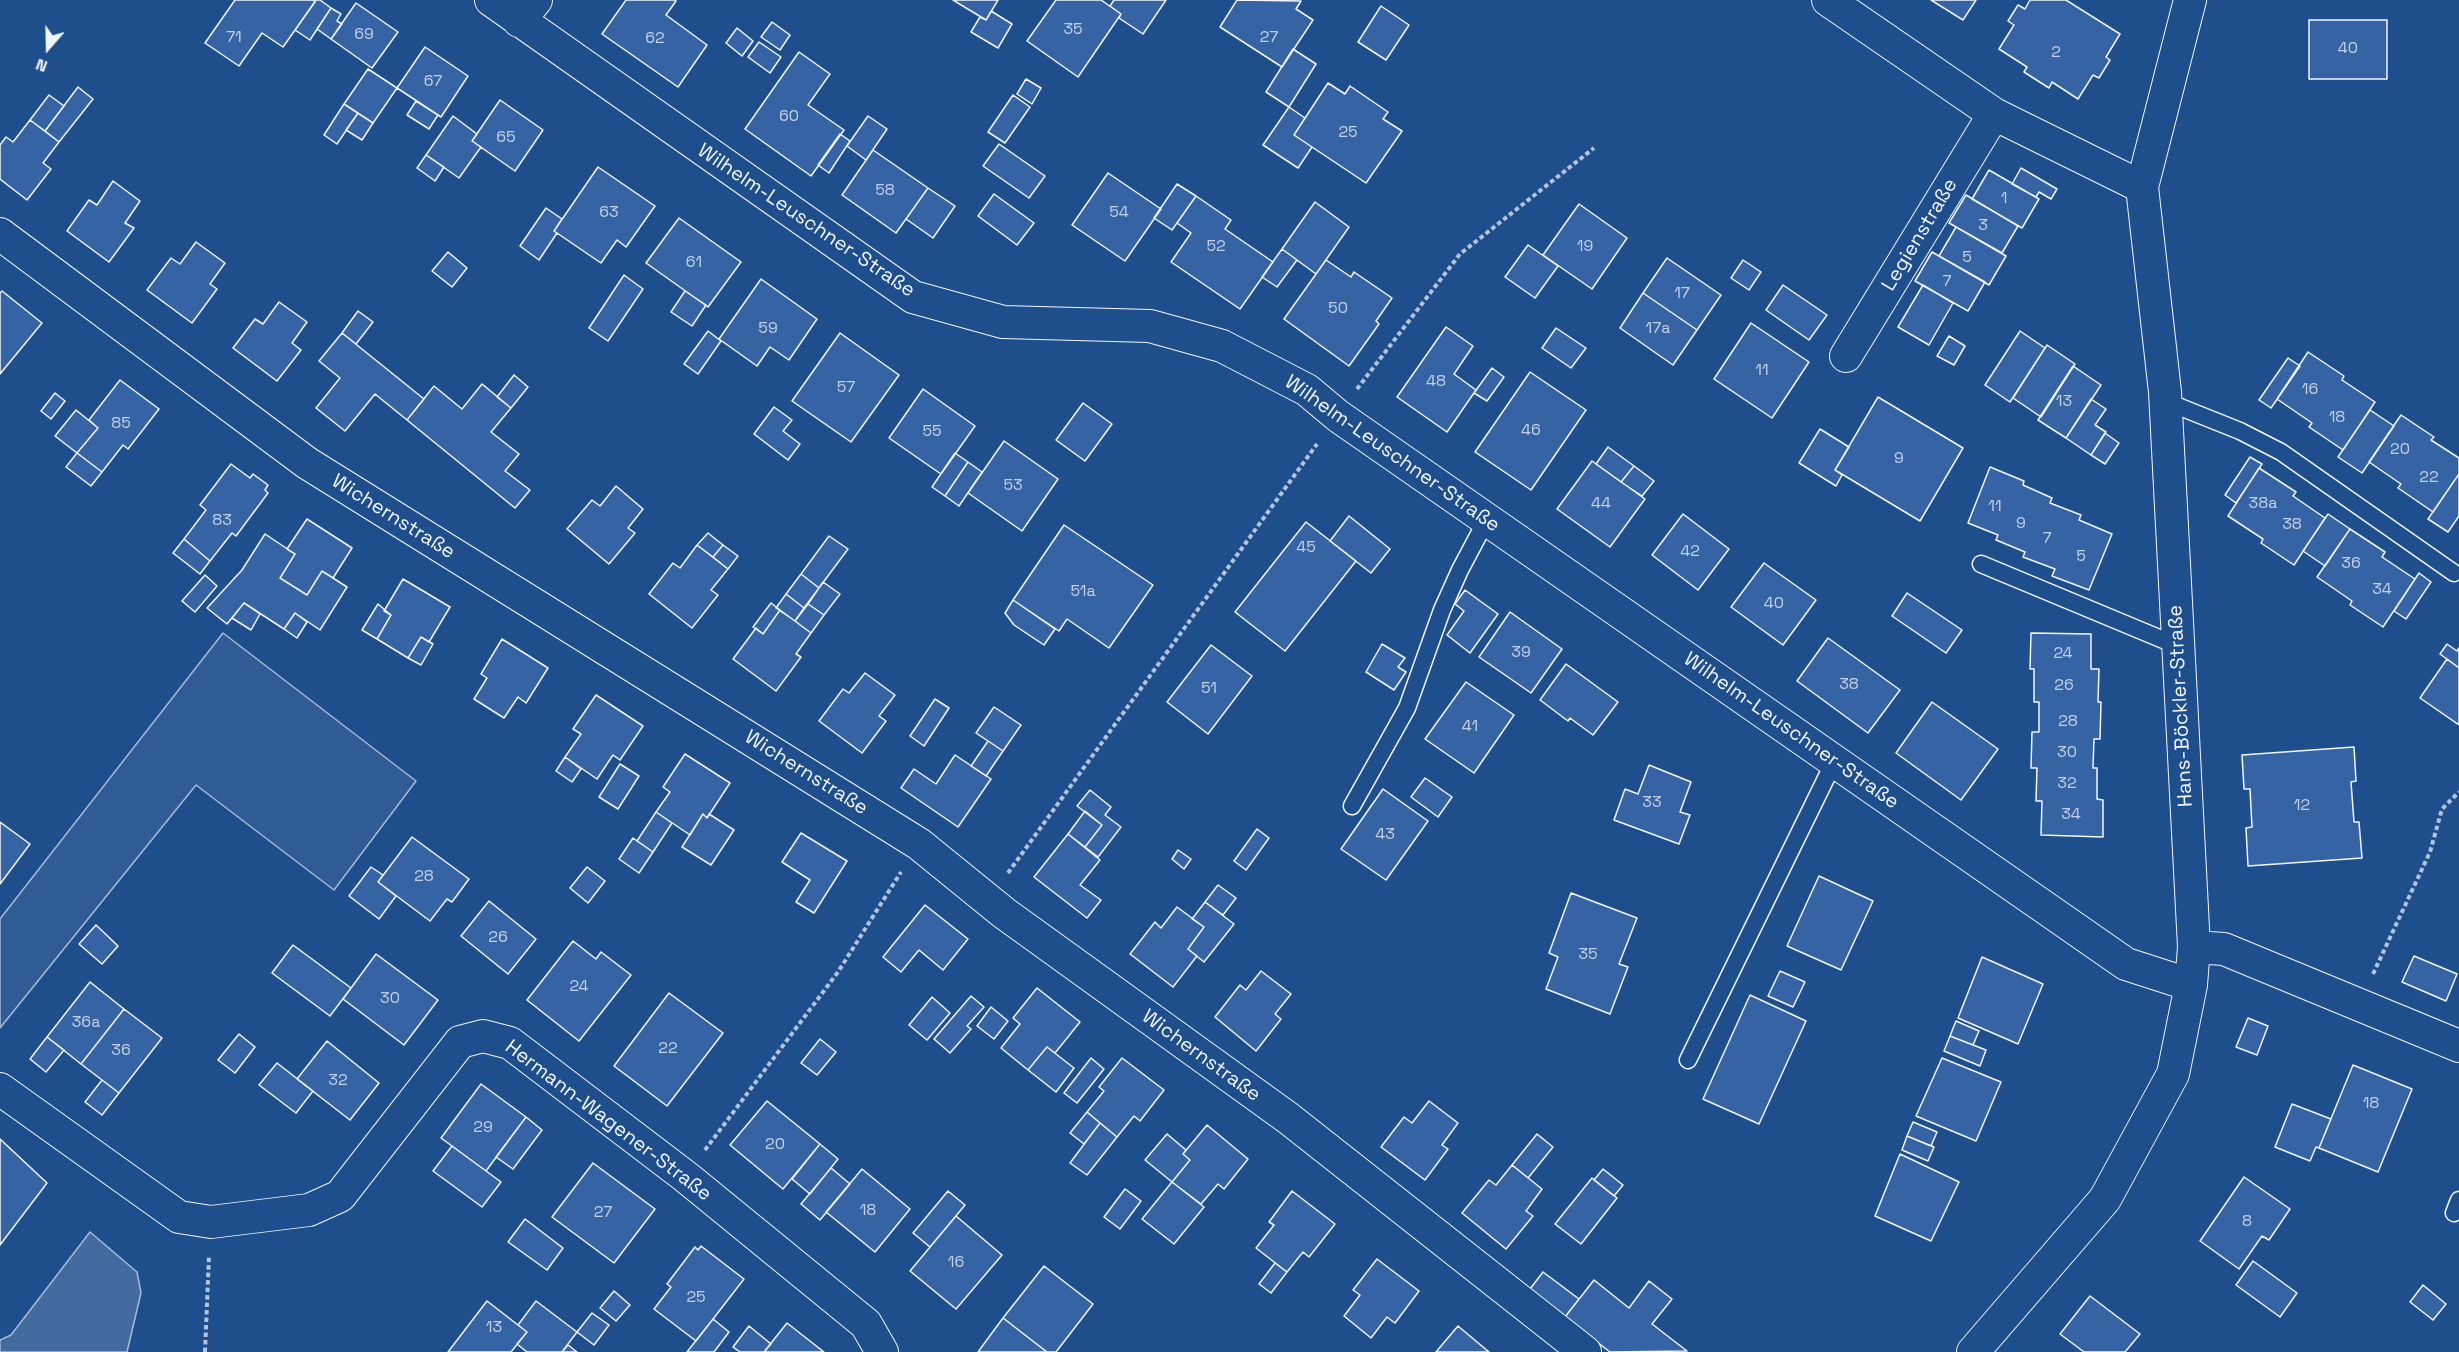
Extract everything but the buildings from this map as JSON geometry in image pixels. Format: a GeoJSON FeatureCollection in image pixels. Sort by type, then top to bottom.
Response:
{"type":"FeatureCollection","features":[{"type":"Feature","properties":{"kind":"street","name":"Wilhelm-Leuschner-Straße"},"geometry":{"type":"LineString","coordinates":[[491,0],[528,11],[913,297],[1003,322],[1150,326],[1222,346],[1307,390],[1338,416],[2126,964],[2191,985]]}},
{"type":"Feature","properties":{"kind":"street"},"geometry":{"type":"LineString","coordinates":[[1828,0],[1994,114],[2142,187]]}},
{"type":"Feature","properties":{"kind":"street","name":"Hans-Böckler-Straße"},"geometry":{"type":"LineString","coordinates":[[1973,1352],[2104,1199],[2173,1074],[2191,985],[2194,947],[2165,401],[2142,187],[2190,0]]}},
{"type":"Feature","properties":{"kind":"street","name":"Legienstraße"},"geometry":{"type":"LineString","coordinates":[[1846,356],[1994,114]]}},
{"type":"Feature","properties":{"kind":"street","name":"Wichernstraße"},"geometry":{"type":"LineString","coordinates":[[0,234],[308,463],[919,844],[988,900],[1288,1118],[1585,1352]]}},
{"type":"Feature","properties":{"kind":"street"},"geometry":{"type":"LineString","coordinates":[[2194,947],[2224,949],[2459,1046]]}},
{"type":"Feature","properties":{"kind":"street","name":"Hermann-Wagener-Straße"},"geometry":{"type":"LineString","coordinates":[[0,1089],[179,1216],[211,1222],[309,1210],[340,1196],[460,1042],[483,1036],[510,1043],[686,1177],[866,1324],[882,1352]]}},
{"type":"Feature","properties":{"kind":"lane"},"geometry":{"type":"LineString","coordinates":[[2165,401],[2240,431],[2281,452],[2454,573]]}},
{"type":"Feature","properties":{"kind":"lane"},"geometry":{"type":"LineString","coordinates":[[1352,806],[1407,708],[1442,610],[1487,519]]}},
{"type":"Feature","properties":{"kind":"lane"},"geometry":{"type":"LineString","coordinates":[[1981,564],[2178,646]]}},
{"type":"Feature","properties":{"kind":"lane"},"geometry":{"type":"LineString","coordinates":[[1688,1060],[1834,762]]}},
{"type":"Feature","properties":{"kind":"path"},"geometry":{"type":"LineString","coordinates":[[988,900],[1338,416],[1460,254],[1594,148]]}},
{"type":"Feature","properties":{"kind":"path"},"geometry":{"type":"LineString","coordinates":[[2359,1005],[2430,852],[2442,809],[2459,792]]}},
{"type":"Feature","properties":{"kind":"path"},"geometry":{"type":"LineString","coordinates":[[686,1177],[838,972],[919,844]]}},
{"type":"Feature","properties":{"kind":"path"},"geometry":{"type":"LineString","coordinates":[[205,1352],[211,1222]]}},
{"type":"Feature","properties":{"kind":"shaded area"},"geometry":{"type":"Polygon","coordinates":[[[223,633],[416,781],[334,890],[196,785],[0,1028],[0,919],[223,633]]]}},
{"type":"Feature","properties":{"kind":"shaded area"},"geometry":{"type":"Polygon","coordinates":[[[90,1232],[137,1272],[141,1293],[127,1352],[0,1352],[0,1340],[11,1335],[90,1232]]]}}]}
